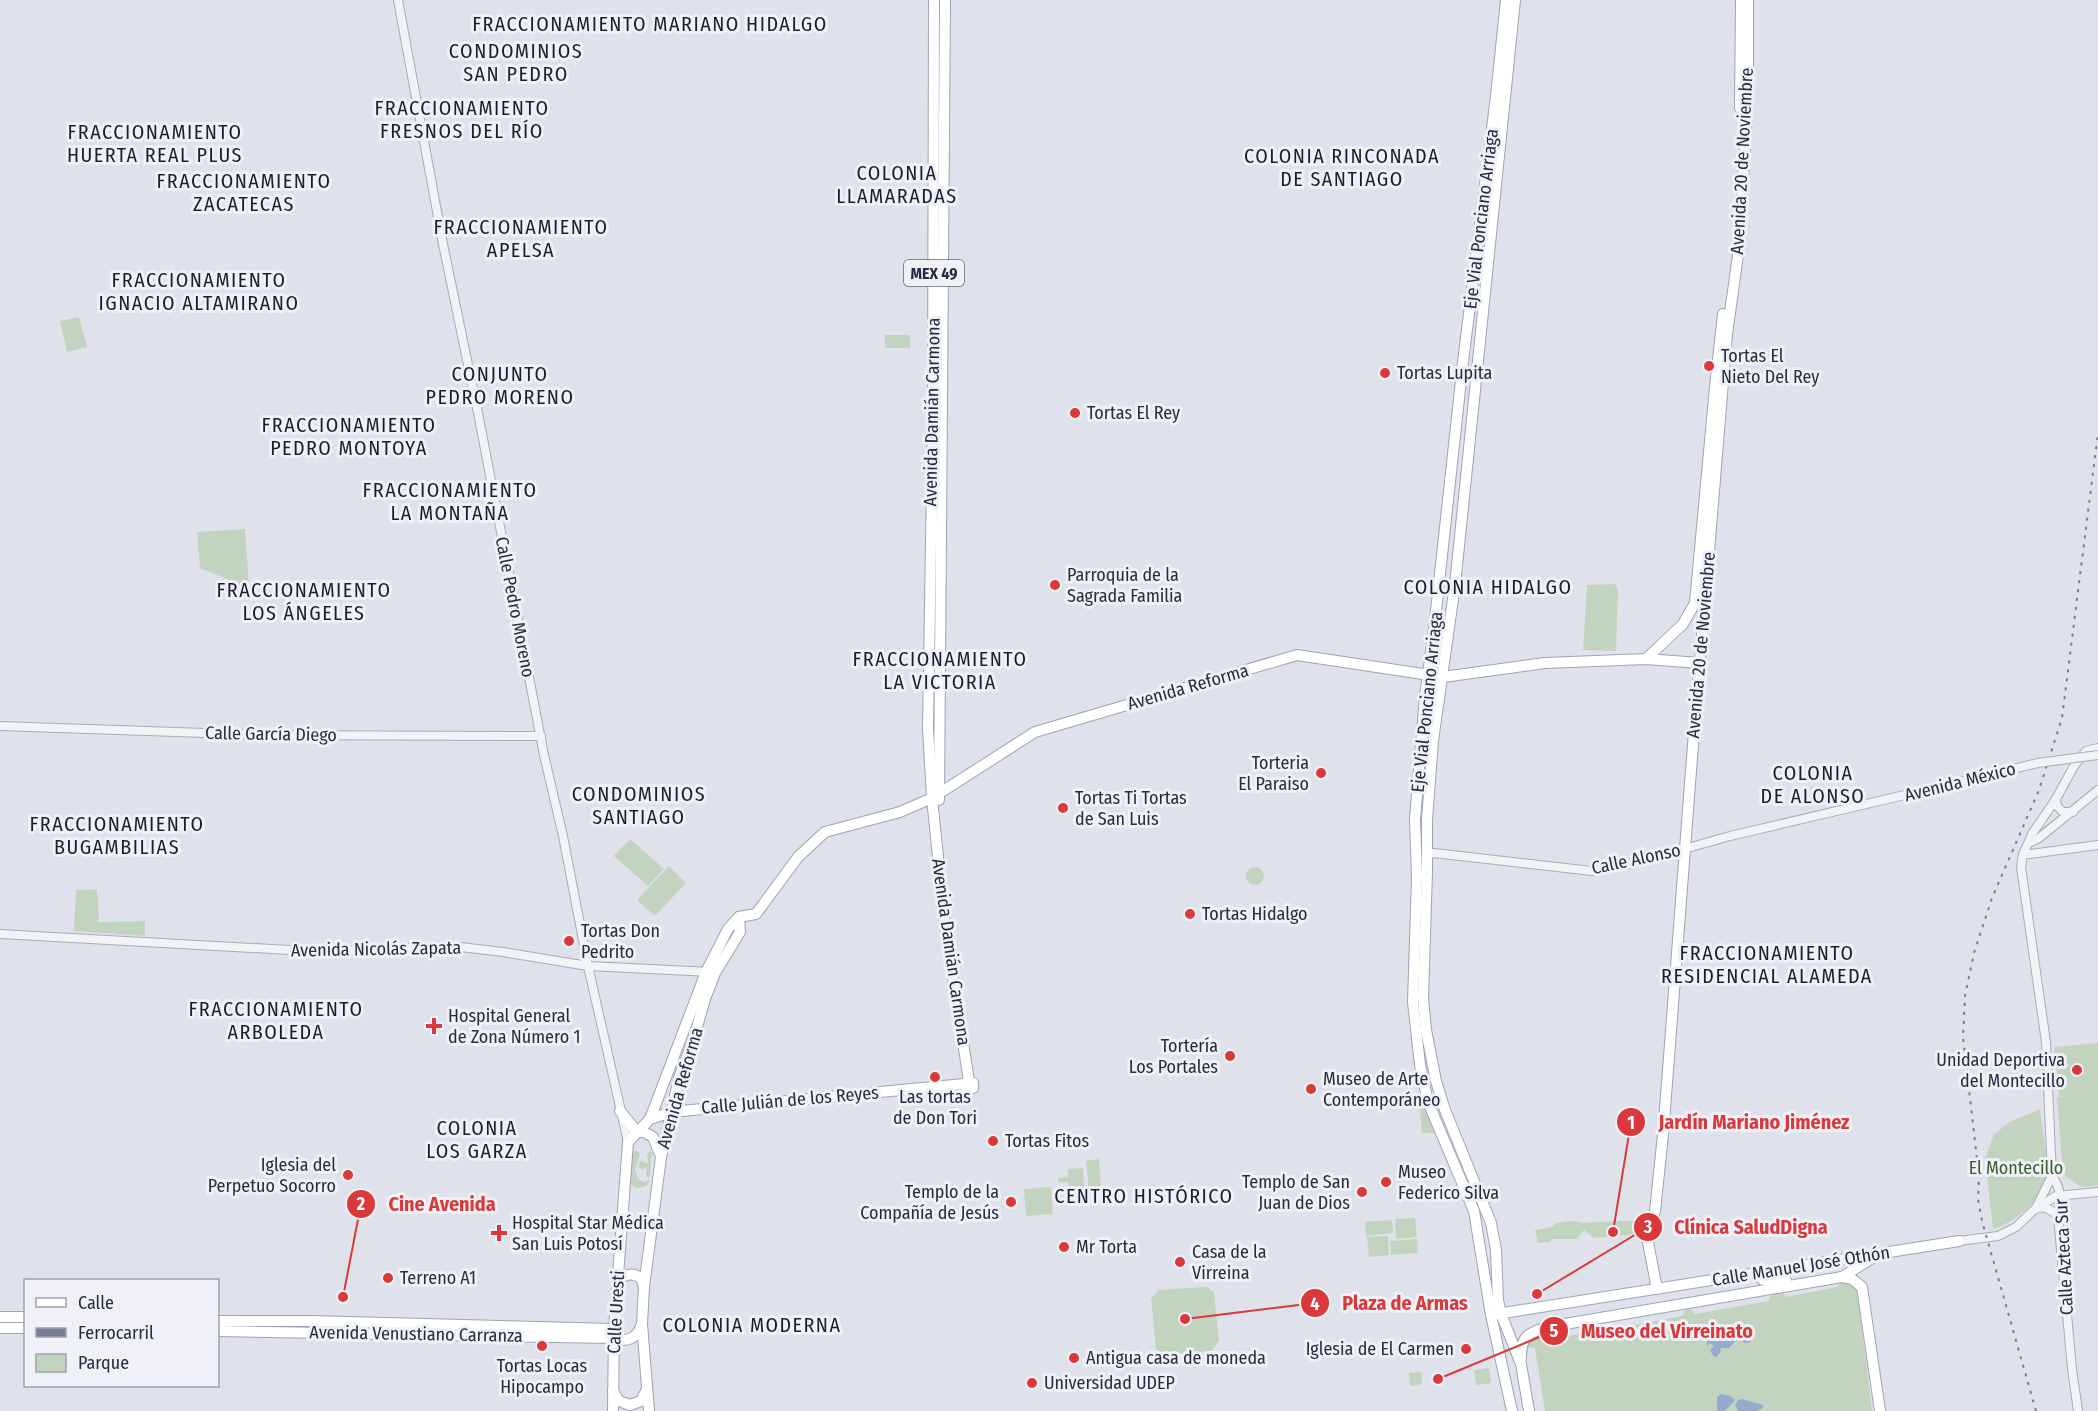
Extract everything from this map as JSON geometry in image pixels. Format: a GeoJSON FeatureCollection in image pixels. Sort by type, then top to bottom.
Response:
{"type":"FeatureCollection","features":[{"type":"Feature","properties":{"kind":"main road","name":"Avenida Damián Carmona"},"geometry":{"type":"LineString","coordinates":[[934,0],[935,797],[939,810],[936,824],[945,926],[966,1083]]}},
{"type":"Feature","properties":{"kind":"main road","name":"Avenida Damián Carmona"},"geometry":{"type":"LineString","coordinates":[[934,676],[945,0]]}},
{"type":"Feature","properties":{"kind":"main road","name":"Eje Vial Ponciano Arriaga"},"geometry":{"type":"LineString","coordinates":[[1496,1314],[1474,1212],[1428,1102],[1420,1065],[1413,1002],[1417,877],[1415,819],[1428,674],[1506,0]]}},
{"type":"Feature","properties":{"kind":"main road","name":"Eje Vial Ponciano Arriaga"},"geometry":{"type":"LineString","coordinates":[[1496,1314],[1498,1300],[1496,1250],[1491,1223],[1445,1110],[1436,1081],[1426,1030],[1423,998],[1431,854],[1427,820],[1433,741],[1455,585],[1515,0]]}},
{"type":"Feature","properties":{"kind":"main road","name":"Avenida 20 de Noviembre"},"geometry":{"type":"LineString","coordinates":[[1647,659],[1683,624],[1692,612],[1697,594],[1719,337],[1727,297],[1732,248],[1740,96],[1741,0]]}},
{"type":"Feature","properties":{"kind":"main road","name":"Avenida 20 de Noviembre"},"geometry":{"type":"LineString","coordinates":[[1657,1288],[1647,1238],[1655,1211],[1663,1135],[1727,334],[1739,248],[1748,96],[1748,0]]}},
{"type":"Feature","properties":{"kind":"main road","name":"Avenida Reforma"},"geometry":{"type":"LineString","coordinates":[[650,1119],[728,929],[739,916],[756,914],[798,857],[825,832],[900,812],[935,797],[1035,732],[1298,655],[1443,677],[1545,663],[1647,659],[1700,663]]}},
{"type":"Feature","properties":{"kind":"main road","name":"Avenida Reforma"},"geometry":{"type":"LineString","coordinates":[[649,1411],[642,1323],[644,1287],[661,1157],[670,1112],[705,999],[710,972]]}},
{"type":"Feature","properties":{"kind":"main road","name":"Calle Julián de los Reyes"},"geometry":{"type":"LineString","coordinates":[[628,1142],[650,1119],[670,1112],[966,1083]]}},
{"type":"Feature","properties":{"kind":"main road"},"geometry":{"type":"LineString","coordinates":[[620,1111],[637,1132],[644,1132],[653,1137],[661,1157]]}},
{"type":"Feature","properties":{"kind":"main road","name":"Calle Uresti"},"geometry":{"type":"LineString","coordinates":[[613,1411],[614,1334],[628,1142]]}},
{"type":"Feature","properties":{"kind":"main road","name":"Calle Manuel José Othón"},"geometry":{"type":"LineString","coordinates":[[1496,1314],[1959,1241]]}},
{"type":"Feature","properties":{"kind":"main road"},"geometry":{"type":"LineString","coordinates":[[1842,1277],[1885,1252]]}},
{"type":"Feature","properties":{"kind":"main road"},"geometry":{"type":"LineString","coordinates":[[1753,1273],[1763,1280],[1772,1281],[1821,1280]]}},
{"type":"Feature","properties":{"kind":"main road"},"geometry":{"type":"LineString","coordinates":[[617,1284],[623,1276],[632,1274],[641,1278],[644,1287]]}},
{"type":"Feature","properties":{"kind":"main road","name":"Calle Manuel José Othón"},"geometry":{"type":"LineString","coordinates":[[1521,1364],[1524,1338],[1533,1331],[1842,1277]]}},
{"type":"Feature","properties":{"kind":"main road"},"geometry":{"type":"LineString","coordinates":[[1842,1277],[1852,1279],[1862,1287],[1881,1411]]}},
{"type":"Feature","properties":{"kind":"main road"},"geometry":{"type":"LineString","coordinates":[[1529,1411],[1521,1364],[1510,1328],[1514,1318],[1554,1310],[1564,1304]]}},
{"type":"Feature","properties":{"kind":"main road"},"geometry":{"type":"LineString","coordinates":[[1496,1314],[1515,1346]]}},
{"type":"Feature","properties":{"kind":"main road"},"geometry":{"type":"LineString","coordinates":[[1496,1314],[1512,1411]]}},
{"type":"Feature","properties":{"kind":"main road"},"geometry":{"type":"LineString","coordinates":[[0,1317],[24,1317]]}},
{"type":"Feature","properties":{"kind":"main road","name":"Avenida Venustiano Carranza"},"geometry":{"type":"LineString","coordinates":[[219,1321],[310,1321],[614,1334]]}},
{"type":"Feature","properties":{"kind":"main road"},"geometry":{"type":"LineString","coordinates":[[614,1334],[625,1341],[639,1333],[642,1323]]}},
{"type":"Feature","properties":{"kind":"main road"},"geometry":{"type":"LineString","coordinates":[[0,1328],[24,1328]]}},
{"type":"Feature","properties":{"kind":"main road","name":"Avenida Venustiano Carranza"},"geometry":{"type":"LineString","coordinates":[[219,1331],[614,1334]]}},
{"type":"Feature","properties":{"kind":"main road"},"geometry":{"type":"LineString","coordinates":[[1873,1361],[1870,1371],[1874,1411]]}},
{"type":"Feature","properties":{"kind":"main road"},"geometry":{"type":"LineString","coordinates":[[613,1391],[619,1401],[630,1405],[641,1401],[646,1390]]}},
{"type":"Feature","properties":{"kind":"street","name":"Calle Pedro Moreno"},"geometry":{"type":"LineString","coordinates":[[398,0],[443,244],[541,736],[588,966],[628,1142]]}},
{"type":"Feature","properties":{"kind":"street","name":"Calle García Diego"},"geometry":{"type":"LineString","coordinates":[[0,726],[261,735],[541,736]]}},
{"type":"Feature","properties":{"kind":"street"},"geometry":{"type":"LineString","coordinates":[[2024,855],[2032,834],[2056,799],[2082,754],[2090,749],[2098,748]]}},
{"type":"Feature","properties":{"kind":"street","name":"Avenida México"},"geometry":{"type":"LineString","coordinates":[[1842,810],[2038,763],[2098,755]]}},
{"type":"Feature","properties":{"kind":"street"},"geometry":{"type":"LineString","coordinates":[[2029,843],[2073,812],[2098,790]]}},
{"type":"Feature","properties":{"kind":"street"},"geometry":{"type":"LineString","coordinates":[[2056,799],[2057,807],[2063,812],[2073,812]]}},
{"type":"Feature","properties":{"kind":"street","name":"Calle Alonso"},"geometry":{"type":"LineString","coordinates":[[1431,854],[1592,871],[1642,861],[1842,810]]}},
{"type":"Feature","properties":{"kind":"street"},"geometry":{"type":"LineString","coordinates":[[2024,855],[2098,845]]}},
{"type":"Feature","properties":{"kind":"street","name":"Calle Azteca Sur"},"geometry":{"type":"LineString","coordinates":[[2024,855],[2021,867],[2046,1042],[2052,1176],[2060,1187],[2061,1195],[2058,1216],[2078,1411]]}},
{"type":"Feature","properties":{"kind":"street","name":"Avenida Nicolás Zapata"},"geometry":{"type":"LineString","coordinates":[[0,934],[326,952],[452,946],[588,966],[710,972]]}},
{"type":"Feature","properties":{"kind":"street"},"geometry":{"type":"LineString","coordinates":[[2035,1209],[2052,1176]]}},
{"type":"Feature","properties":{"kind":"street","name":"Calle Manuel José Othón"},"geometry":{"type":"LineString","coordinates":[[1959,1241],[1998,1236],[2016,1227],[2035,1209],[2056,1196],[2098,1192]]}},
{"type":"Feature","properties":{"kind":"street"},"geometry":{"type":"LineString","coordinates":[[2035,1209],[2041,1207],[2050,1209],[2058,1216]]}},
{"type":"Feature","properties":{"kind":"green space"},"geometry":{"type":"Polygon","coordinates":[[[79,317],[87,347],[67,352],[60,321],[79,317]]]}},
{"type":"Feature","properties":{"kind":"green space"},"geometry":{"type":"Polygon","coordinates":[[[885,335],[910,335],[910,348],[885,348],[885,335]]]}},
{"type":"Feature","properties":{"kind":"green space"},"geometry":{"type":"Polygon","coordinates":[[[245,529],[249,588],[200,568],[197,532],[245,529]]]}},
{"type":"Feature","properties":{"kind":"green space"},"geometry":{"type":"Polygon","coordinates":[[[1615,584],[1618,591],[1616,651],[1583,650],[1587,585],[1615,584]]]}},
{"type":"Feature","properties":{"kind":"green space"},"geometry":{"type":"Polygon","coordinates":[[[630,839],[664,869],[648,886],[614,856],[630,839]]]}},
{"type":"Feature","properties":{"kind":"green space"},"geometry":{"type":"Polygon","coordinates":[[[669,866],[686,883],[655,916],[637,900],[669,866]]]}},
{"type":"Feature","properties":{"kind":"green space"},"geometry":{"type":"Polygon","coordinates":[[[1251,867],[1259,867],[1264,872],[1262,883],[1251,885],[1246,880],[1246,872],[1251,867]]]}},
{"type":"Feature","properties":{"kind":"green space"},"geometry":{"type":"Polygon","coordinates":[[[97,889],[99,920],[97,922],[145,921],[145,936],[74,931],[76,890],[97,889]]]}},
{"type":"Feature","properties":{"kind":"green space"},"geometry":{"type":"Polygon","coordinates":[[[2098,1043],[2098,1186],[2081,1187],[2063,1174],[2057,1097],[2063,1096],[2059,1096],[2054,1047],[2098,1043]]]}},
{"type":"Feature","properties":{"kind":"green space"},"geometry":{"type":"Polygon","coordinates":[[[1420,1095],[1438,1133],[1422,1133],[1420,1095]]]}},
{"type":"Feature","properties":{"kind":"green space","name":"El Montecillo"},"geometry":{"type":"Polygon","coordinates":[[[2040,1109],[2047,1179],[2032,1204],[2010,1222],[1993,1229],[1985,1158],[1994,1134],[2010,1122],[2040,1109]]]}},
{"type":"Feature","properties":{"kind":"green space"},"geometry":{"type":"Polygon","coordinates":[[[632,1151],[640,1154],[635,1169],[638,1179],[644,1182],[650,1179],[643,1187],[635,1188],[631,1184],[629,1175],[633,1171],[630,1163],[633,1161],[632,1151]]]}},
{"type":"Feature","properties":{"kind":"green space"},"geometry":{"type":"Polygon","coordinates":[[[649,1151],[654,1153],[648,1178],[647,1167],[642,1170],[638,1166],[641,1160],[648,1164],[649,1151]]]}},
{"type":"Feature","properties":{"kind":"green space"},"geometry":{"type":"Polygon","coordinates":[[[1099,1159],[1101,1189],[1089,1191],[1086,1161],[1099,1159]]]}},
{"type":"Feature","properties":{"kind":"green space"},"geometry":{"type":"Polygon","coordinates":[[[1083,1168],[1084,1189],[1068,1190],[1068,1182],[1058,1182],[1058,1178],[1068,1177],[1068,1169],[1083,1168]]]}},
{"type":"Feature","properties":{"kind":"green space"},"geometry":{"type":"Polygon","coordinates":[[[1051,1187],[1053,1214],[1026,1216],[1024,1189],[1051,1187]]]}},
{"type":"Feature","properties":{"kind":"green space"},"geometry":{"type":"Polygon","coordinates":[[[1415,1218],[1417,1237],[1396,1239],[1395,1219],[1415,1218]]]}},
{"type":"Feature","properties":{"kind":"green space"},"geometry":{"type":"Polygon","coordinates":[[[1392,1220],[1393,1233],[1366,1236],[1365,1222],[1392,1220]]]}},
{"type":"Feature","properties":{"kind":"green space"},"geometry":{"type":"Polygon","coordinates":[[[1642,1220],[1637,1234],[1594,1238],[1584,1230],[1577,1239],[1552,1239],[1549,1242],[1538,1243],[1535,1230],[1571,1221],[1584,1223],[1642,1220]]]}},
{"type":"Feature","properties":{"kind":"green space"},"geometry":{"type":"Polygon","coordinates":[[[1388,1236],[1389,1255],[1369,1257],[1367,1237],[1388,1236]]]}},
{"type":"Feature","properties":{"kind":"green space"},"geometry":{"type":"Polygon","coordinates":[[[1417,1239],[1418,1253],[1391,1255],[1390,1241],[1417,1239]]]}},
{"type":"Feature","properties":{"kind":"green space"},"geometry":{"type":"Polygon","coordinates":[[[1847,1281],[1857,1288],[1872,1411],[1545,1411],[1535,1348],[1528,1347],[1529,1342],[1537,1336],[1552,1332],[1556,1338],[1598,1331],[1603,1325],[1612,1329],[1682,1316],[1686,1309],[1690,1309],[1695,1314],[1769,1301],[1775,1292],[1783,1293],[1786,1297],[1837,1287],[1847,1281]]]}},
{"type":"Feature","properties":{"kind":"green space"},"geometry":{"type":"Polygon","coordinates":[[[1207,1287],[1214,1292],[1219,1341],[1211,1351],[1162,1355],[1156,1349],[1151,1299],[1158,1290],[1207,1287]]]}},
{"type":"Feature","properties":{"kind":"green space"},"geometry":{"type":"Polygon","coordinates":[[[1489,1368],[1491,1383],[1476,1385],[1474,1370],[1489,1368]]]}},
{"type":"Feature","properties":{"kind":"green space"},"geometry":{"type":"Polygon","coordinates":[[[1421,1372],[1422,1384],[1410,1386],[1409,1373],[1421,1372]]]}},
{"type":"Feature","properties":{"kind":"water"},"geometry":{"type":"Polygon","coordinates":[[[1716,1324],[1721,1331],[1726,1326],[1736,1332],[1746,1330],[1752,1337],[1749,1340],[1751,1342],[1745,1343],[1737,1339],[1729,1348],[1721,1348],[1716,1357],[1713,1356],[1710,1350],[1714,1346],[1710,1343],[1707,1346],[1707,1336],[1710,1331],[1703,1327],[1716,1324]]]}},
{"type":"Feature","properties":{"kind":"water"},"geometry":{"type":"Polygon","coordinates":[[[1721,1394],[1735,1400],[1725,1411],[1717,1411],[1717,1397],[1721,1394]]]}},
{"type":"Feature","properties":{"kind":"water"},"geometry":{"type":"Polygon","coordinates":[[[1738,1400],[1763,1405],[1763,1408],[1757,1411],[1738,1411],[1735,1405],[1738,1400]]]}},
{"type":"Feature","properties":{"kind":"railway"},"geometry":{"type":"LineString","coordinates":[[2036,1411],[1982,1221],[1978,1199],[1979,1177],[1963,1037],[1965,996],[1974,953],[1992,898],[2039,790],[2062,718],[2098,433]]}},
{"type":"Feature","properties":{"kind":"place","name":"Tortas El Nieto Del Rey"},"geometry":{"type":"Point","coordinates":[1709,366]}},
{"type":"Feature","properties":{"kind":"place","name":"Tortas Lupita"},"geometry":{"type":"Point","coordinates":[1385,373]}},
{"type":"Feature","properties":{"kind":"place","name":"Tortas El Rey"},"geometry":{"type":"Point","coordinates":[1075,413]}},
{"type":"Feature","properties":{"kind":"place","name":"Parroquia de la Sagrada Familia"},"geometry":{"type":"Point","coordinates":[1055,585]}},
{"type":"Feature","properties":{"kind":"place","name":"Torteria El Paraiso"},"geometry":{"type":"Point","coordinates":[1321,773]}},
{"type":"Feature","properties":{"kind":"place","name":"Tortas Ti Tortas de San Luis"},"geometry":{"type":"Point","coordinates":[1063,808]}},
{"type":"Feature","properties":{"kind":"place","name":"Tortas Hidalgo"},"geometry":{"type":"Point","coordinates":[1190,914]}},
{"type":"Feature","properties":{"kind":"place","name":"Tortas Don Pedrito"},"geometry":{"type":"Point","coordinates":[569,941]}},
{"type":"Feature","properties":{"kind":"place","name":"Hospital General de Zona Número 1"},"geometry":{"type":"Point","coordinates":[434,1026]}},
{"type":"Feature","properties":{"kind":"place","name":"Tortería Los Portales"},"geometry":{"type":"Point","coordinates":[1230,1056]}},
{"type":"Feature","properties":{"kind":"place","name":"Unidad Deportiva del Montecillo"},"geometry":{"type":"Point","coordinates":[2077,1070]}},
{"type":"Feature","properties":{"kind":"place","name":"Las tortas de Don Tori"},"geometry":{"type":"Point","coordinates":[935,1077]}},
{"type":"Feature","properties":{"kind":"place","name":"Museo de Arte Contemporáneo"},"geometry":{"type":"Point","coordinates":[1311,1089]}},
{"type":"Feature","properties":{"kind":"place","name":"Tortas Fitos"},"geometry":{"type":"Point","coordinates":[993,1141]}},
{"type":"Feature","properties":{"kind":"place","name":"Iglesia del Perpetuo Socorro"},"geometry":{"type":"Point","coordinates":[348,1175]}},
{"type":"Feature","properties":{"kind":"place","name":"Museo Federico Silva"},"geometry":{"type":"Point","coordinates":[1386,1182]}},
{"type":"Feature","properties":{"kind":"place","name":"Templo de San Juan de Dios"},"geometry":{"type":"Point","coordinates":[1362,1192]}},
{"type":"Feature","properties":{"kind":"place","name":"Templo de la Compañía de Jesús"},"geometry":{"type":"Point","coordinates":[1011,1202]}},
{"type":"Feature","properties":{"kind":"place","name":"Jardín Mariano Jiménez"},"geometry":{"type":"Point","coordinates":[1613,1232]}},
{"type":"Feature","properties":{"kind":"place","name":"Hospital Star Médica San Luis Potosí"},"geometry":{"type":"Point","coordinates":[499,1233]}},
{"type":"Feature","properties":{"kind":"place","name":"Mr Torta"},"geometry":{"type":"Point","coordinates":[1064,1247]}},
{"type":"Feature","properties":{"kind":"place","name":"Casa de la Virreina"},"geometry":{"type":"Point","coordinates":[1180,1262]}},
{"type":"Feature","properties":{"kind":"place","name":"Terreno A1"},"geometry":{"type":"Point","coordinates":[388,1278]}},
{"type":"Feature","properties":{"kind":"place","name":"Clínica SaludDigna"},"geometry":{"type":"Point","coordinates":[1537,1294]}},
{"type":"Feature","properties":{"kind":"place","name":"Cine Avenida"},"geometry":{"type":"Point","coordinates":[343,1297]}},
{"type":"Feature","properties":{"kind":"place","name":"Plaza de Armas"},"geometry":{"type":"Point","coordinates":[1185,1319]}},
{"type":"Feature","properties":{"kind":"place","name":"Tortas Locas Hipocampo"},"geometry":{"type":"Point","coordinates":[542,1346]}},
{"type":"Feature","properties":{"kind":"place","name":"Iglesia de El Carmen"},"geometry":{"type":"Point","coordinates":[1466,1349]}},
{"type":"Feature","properties":{"kind":"place","name":"Antigua casa de moneda"},"geometry":{"type":"Point","coordinates":[1074,1358]}},
{"type":"Feature","properties":{"kind":"place","name":"Museo del Virreinato"},"geometry":{"type":"Point","coordinates":[1438,1379]}},
{"type":"Feature","properties":{"kind":"place","name":"Universidad UDEP"},"geometry":{"type":"Point","coordinates":[1032,1383]}},
{"type":"Feature","properties":{"kind":"district","name":"FRACCIONAMIENTO MARIANO HIDALGO"},"geometry":{"type":"Point","coordinates":[650,24]}},
{"type":"Feature","properties":{"kind":"district","name":"CONDOMINIOS SAN PEDRO"},"geometry":{"type":"Point","coordinates":[516,62]}},
{"type":"Feature","properties":{"kind":"district","name":"FRACCIONAMIENTO FRESNOS DEL RÍO"},"geometry":{"type":"Point","coordinates":[462,120]}},
{"type":"Feature","properties":{"kind":"district","name":"FRACCIONAMIENTO HUERTA REAL PLUS"},"geometry":{"type":"Point","coordinates":[155,144]}},
{"type":"Feature","properties":{"kind":"district","name":"COLONIA RINCONADA DE SANTIAGO"},"geometry":{"type":"Point","coordinates":[1342,168]}},
{"type":"Feature","properties":{"kind":"district","name":"COLONIA LLAMARADAS"},"geometry":{"type":"Point","coordinates":[897,184]}},
{"type":"Feature","properties":{"kind":"district","name":"FRACCIONAMIENTO ZACATECAS"},"geometry":{"type":"Point","coordinates":[244,192]}},
{"type":"Feature","properties":{"kind":"district","name":"FRACCIONAMIENTO APELSA"},"geometry":{"type":"Point","coordinates":[521,238]}},
{"type":"Feature","properties":{"kind":"district","name":"FRACCIONAMIENTO IGNACIO ALTAMIRANO"},"geometry":{"type":"Point","coordinates":[199,292]}},
{"type":"Feature","properties":{"kind":"district","name":"CONJUNTO PEDRO MORENO"},"geometry":{"type":"Point","coordinates":[500,386]}},
{"type":"Feature","properties":{"kind":"district","name":"FRACCIONAMIENTO PEDRO MONTOYA"},"geometry":{"type":"Point","coordinates":[349,436]}},
{"type":"Feature","properties":{"kind":"district","name":"FRACCIONAMIENTO LA MONTAÑA"},"geometry":{"type":"Point","coordinates":[450,502]}},
{"type":"Feature","properties":{"kind":"district","name":"COLONIA HIDALGO"},"geometry":{"type":"Point","coordinates":[1488,587]}},
{"type":"Feature","properties":{"kind":"district","name":"FRACCIONAMIENTO LOS ÁNGELES"},"geometry":{"type":"Point","coordinates":[304,602]}},
{"type":"Feature","properties":{"kind":"district","name":"FRACCIONAMIENTO LA VICTORIA"},"geometry":{"type":"Point","coordinates":[940,670]}},
{"type":"Feature","properties":{"kind":"district","name":"COLONIA DE ALONSO"},"geometry":{"type":"Point","coordinates":[1813,784]}},
{"type":"Feature","properties":{"kind":"district","name":"CONDOMINIOS SANTIAGO"},"geometry":{"type":"Point","coordinates":[639,806]}},
{"type":"Feature","properties":{"kind":"district","name":"FRACCIONAMIENTO BUGAMBILIAS"},"geometry":{"type":"Point","coordinates":[117,836]}},
{"type":"Feature","properties":{"kind":"district","name":"FRACCIONAMIENTO RESIDENCIAL ALAMEDA"},"geometry":{"type":"Point","coordinates":[1767,964]}},
{"type":"Feature","properties":{"kind":"district","name":"FRACCIONAMIENTO ARBOLEDA"},"geometry":{"type":"Point","coordinates":[276,1020]}},
{"type":"Feature","properties":{"kind":"district","name":"COLONIA LOS GARZA"},"geometry":{"type":"Point","coordinates":[477,1140]}},
{"type":"Feature","properties":{"kind":"district","name":"CENTRO HISTÓRICO"},"geometry":{"type":"Point","coordinates":[1144,1196]}},
{"type":"Feature","properties":{"kind":"district","name":"COLONIA MODERNA"},"geometry":{"type":"Point","coordinates":[752,1325]}}]}
